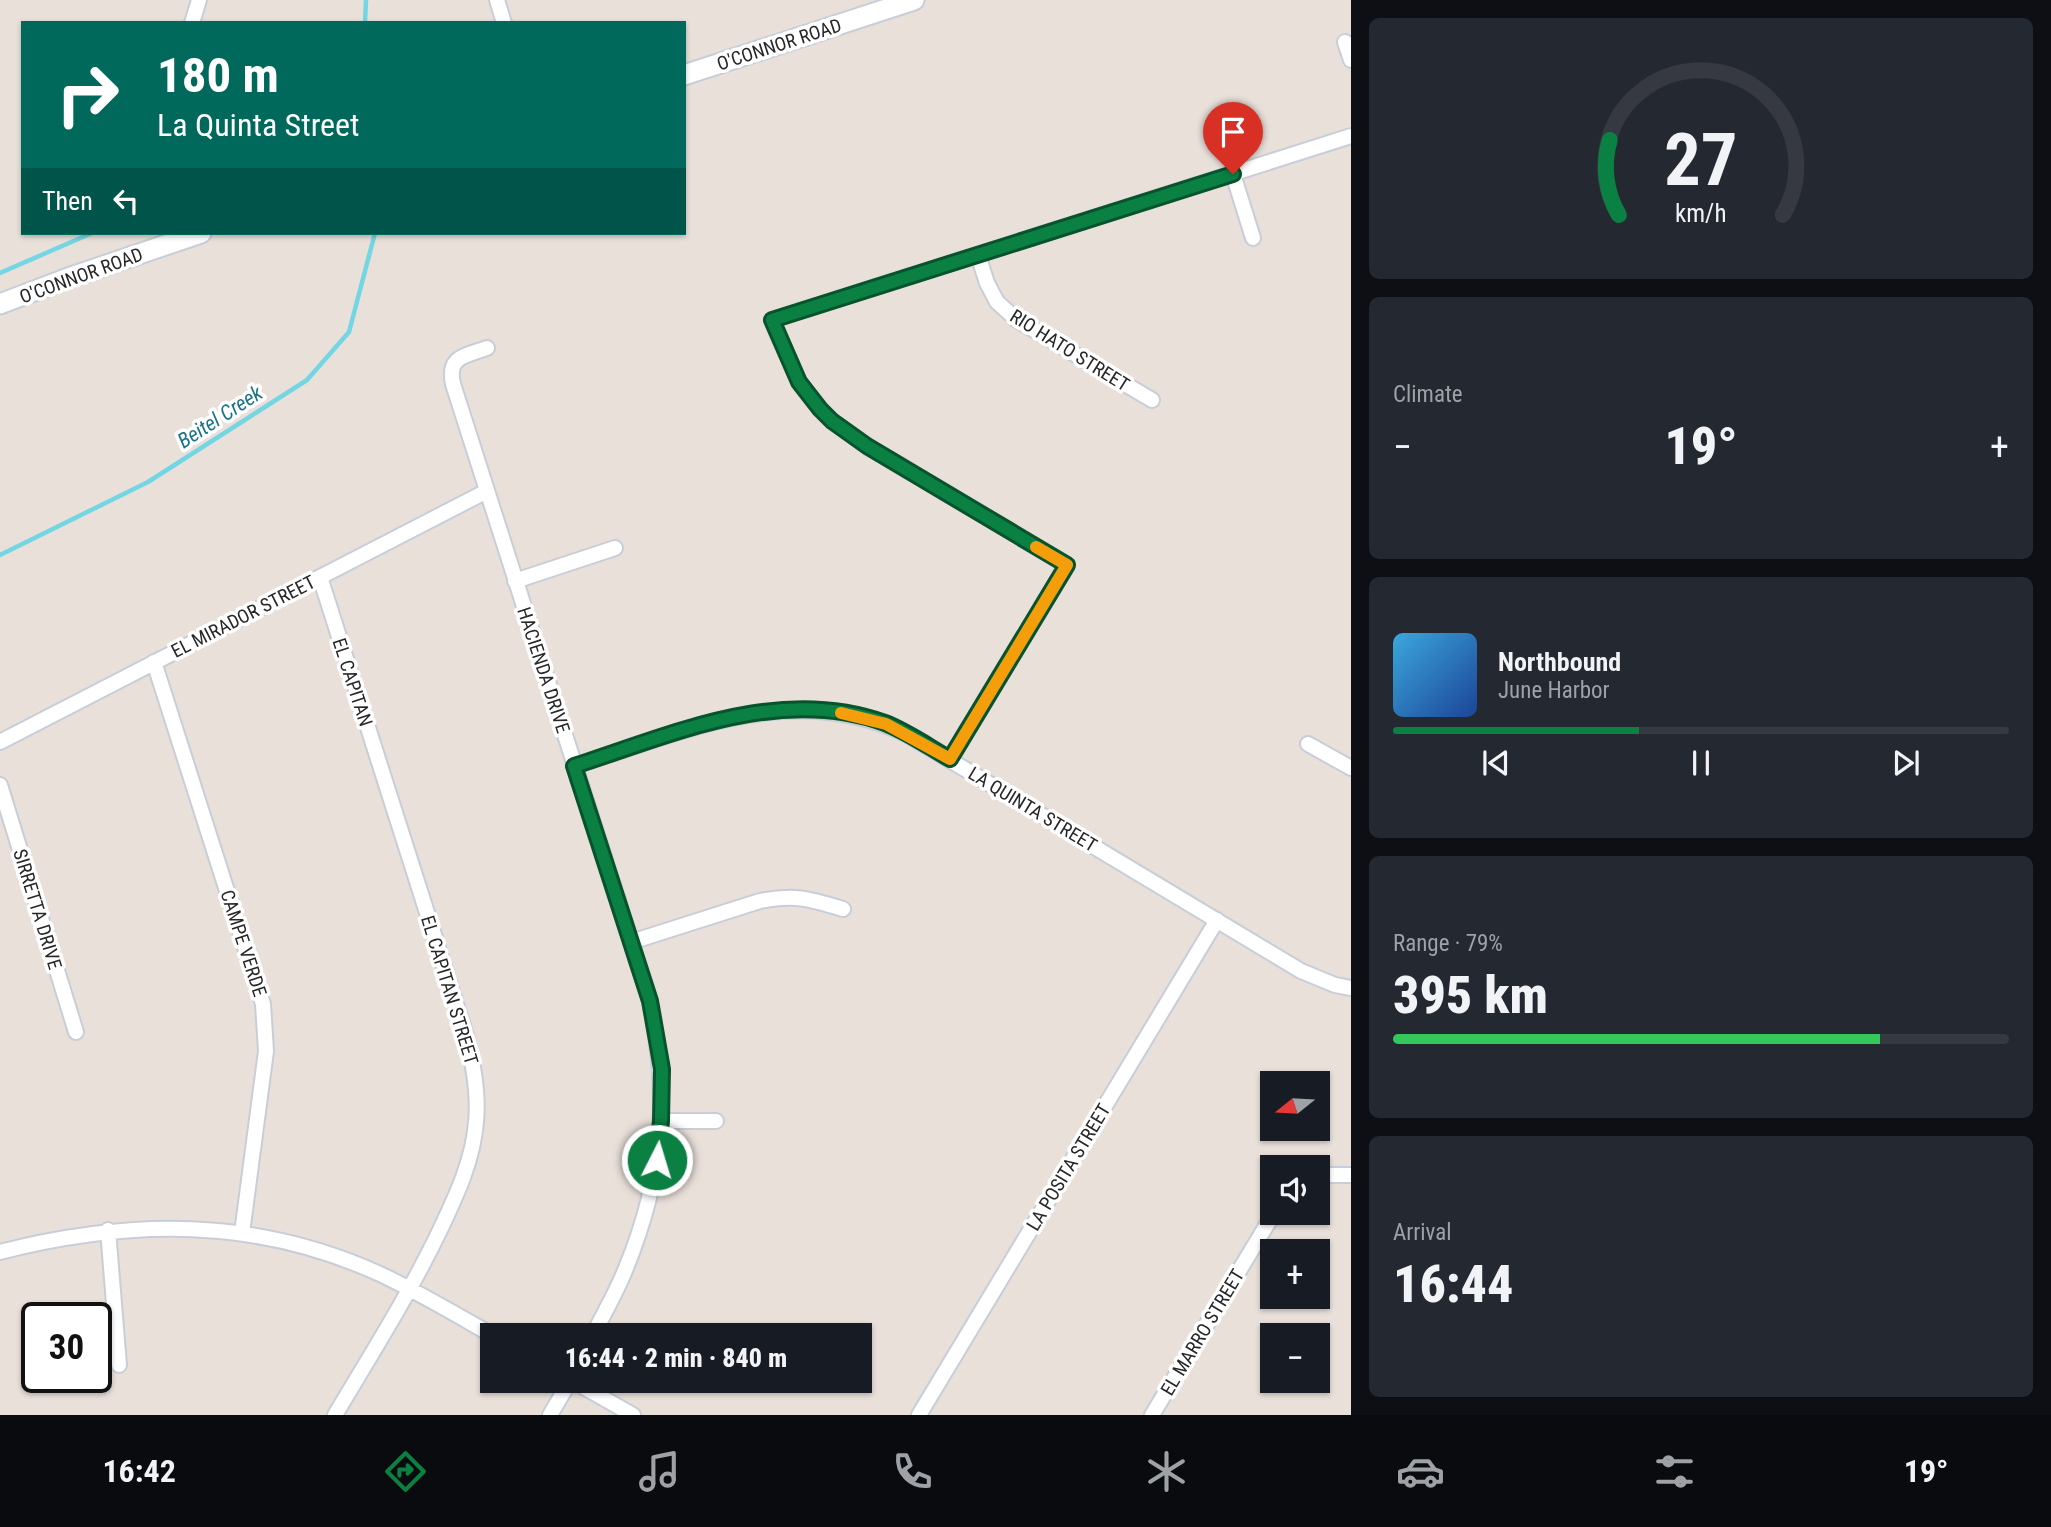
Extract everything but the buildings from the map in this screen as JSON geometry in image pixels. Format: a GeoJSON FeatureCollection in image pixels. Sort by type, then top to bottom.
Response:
{"type":"FeatureCollection","features":[{"type":"Feature","properties":{"kind":"main road","name":"O'CONNOR ROAD"},"geometry":{"type":"LineString","coordinates":[[686,74],[914,0]]}},
{"type":"Feature","properties":{"kind":"main road","name":"O'CONNOR ROAD"},"geometry":{"type":"LineString","coordinates":[[0,304],[195,235]]}},
{"type":"Feature","properties":{"kind":"street"},"geometry":{"type":"LineString","coordinates":[[193,21],[200,0]]}},
{"type":"Feature","properties":{"kind":"street"},"geometry":{"type":"LineString","coordinates":[[496,0],[503,21]]}},
{"type":"Feature","properties":{"kind":"street"},"geometry":{"type":"LineString","coordinates":[[1345,42],[1351,60]]}},
{"type":"Feature","properties":{"kind":"street"},"geometry":{"type":"LineString","coordinates":[[950,759],[1067,565],[867,446],[832,421],[799,382],[772,320],[1351,136]]}},
{"type":"Feature","properties":{"kind":"street"},"geometry":{"type":"LineString","coordinates":[[1233,174],[1253,238]]}},
{"type":"Feature","properties":{"kind":"street","name":"RIO HATO STREET"},"geometry":{"type":"LineString","coordinates":[[978,255],[987,283],[997,302],[1017,320],[1152,400]]}},
{"type":"Feature","properties":{"kind":"street","name":"HACIENDA DRIVE"},"geometry":{"type":"LineString","coordinates":[[487,348],[460,358],[453,363],[451,372],[486,492],[650,1001],[662,1069],[661,1121],[649,1203],[625,1271],[599,1323]]}},
{"type":"Feature","properties":{"kind":"street","name":"EL MIRADOR STREET"},"geometry":{"type":"LineString","coordinates":[[0,741],[486,492]]}},
{"type":"Feature","properties":{"kind":"street"},"geometry":{"type":"LineString","coordinates":[[515,581],[615,548]]}},
{"type":"Feature","properties":{"kind":"street","name":"EL CAPITAN"},"geometry":{"type":"LineString","coordinates":[[320,577],[387,788]]}},
{"type":"Feature","properties":{"kind":"street","name":"CAMPE VERDE"},"geometry":{"type":"LineString","coordinates":[[154,662],[266,1019],[267,1051],[242,1233]]}},
{"type":"Feature","properties":{"kind":"street","name":"LA QUINTA STREET"},"geometry":{"type":"LineString","coordinates":[[574,766],[741,715],[799,709],[857,715],[886,724],[950,759],[1301,971],[1335,985],[1351,988]]}},
{"type":"Feature","properties":{"kind":"street"},"geometry":{"type":"LineString","coordinates":[[1308,744],[1351,768]]}},
{"type":"Feature","properties":{"kind":"street","name":"SIRRETTA DRIVE"},"geometry":{"type":"LineString","coordinates":[[0,785],[76,1032]]}},
{"type":"Feature","properties":{"kind":"street","name":"EL CAPITAN STREET"},"geometry":{"type":"LineString","coordinates":[[335,1415],[410,1289],[448,1213],[467,1166],[476,1122],[477,1099],[473,1065],[465,1032],[387,788]]}},
{"type":"Feature","properties":{"kind":"street"},"geometry":{"type":"LineString","coordinates":[[631,942],[780,897],[805,898],[843,909]]}},
{"type":"Feature","properties":{"kind":"street","name":"LA POSITA STREET"},"geometry":{"type":"LineString","coordinates":[[919,1415],[1217,920]]}},
{"type":"Feature","properties":{"kind":"street"},"geometry":{"type":"LineString","coordinates":[[661,1121],[716,1121]]}},
{"type":"Feature","properties":{"kind":"street"},"geometry":{"type":"LineString","coordinates":[[1330,1175],[1351,1175]]}},
{"type":"Feature","properties":{"kind":"street","name":"EL MARRO STREET"},"geometry":{"type":"LineString","coordinates":[[1152,1415],[1267,1225]]}},
{"type":"Feature","properties":{"kind":"street"},"geometry":{"type":"LineString","coordinates":[[0,1252],[50,1239],[108,1230],[159,1228],[242,1233],[290,1243],[377,1273],[480,1328]]}},
{"type":"Feature","properties":{"kind":"street"},"geometry":{"type":"LineString","coordinates":[[108,1230],[119,1365]]}},
{"type":"Feature","properties":{"kind":"street"},"geometry":{"type":"LineString","coordinates":[[550,1415],[564,1393]]}},
{"type":"Feature","properties":{"kind":"street"},"geometry":{"type":"LineString","coordinates":[[593,1393],[633,1415]]}},
{"type":"Feature","properties":{"kind":"waterway","name":"Beitel Creek"},"geometry":{"type":"LineString","coordinates":[[365,21],[366,0]]}},
{"type":"Feature","properties":{"kind":"waterway"},"geometry":{"type":"LineString","coordinates":[[0,273],[87,235]]}},
{"type":"Feature","properties":{"kind":"waterway","name":"Beitel Creek"},"geometry":{"type":"LineString","coordinates":[[0,555],[148,482],[307,380],[349,332],[374,235]]}},
{"type":"Feature","properties":{"kind":"slow traffic"},"geometry":{"type":"LineString","coordinates":[[841,713],[886,724],[950,759],[1067,565],[1036,547]]}},
{"type":"Feature","properties":{"kind":"route"},"geometry":{"type":"LineString","coordinates":[[657,1160],[662,1069],[658,1038],[650,1001],[574,766],[712,722],[769,710],[799,709],[857,715],[886,724],[950,759],[1067,565],[867,446],[832,421],[799,382],[772,320],[1233,174]]}}]}
